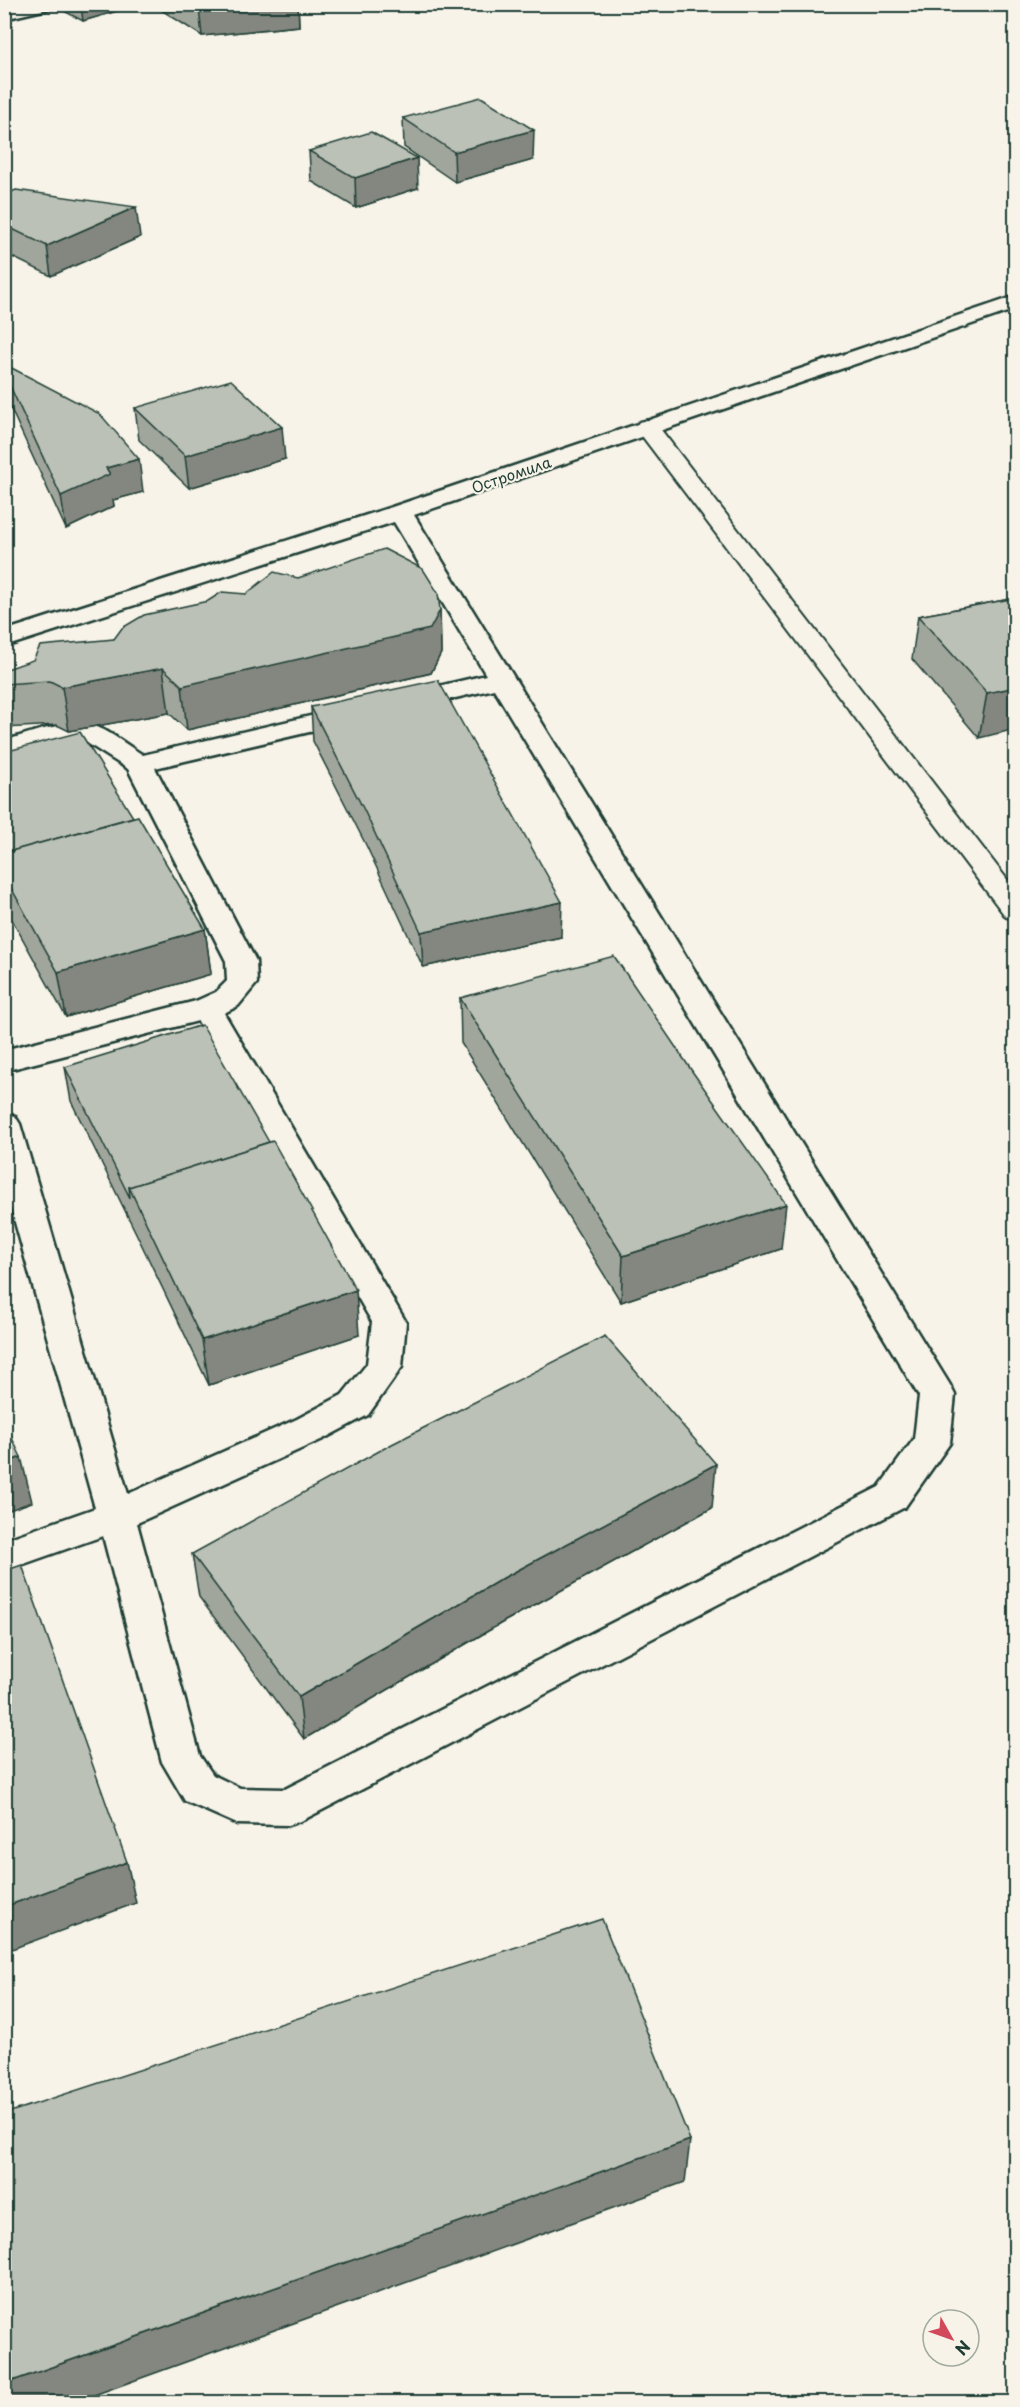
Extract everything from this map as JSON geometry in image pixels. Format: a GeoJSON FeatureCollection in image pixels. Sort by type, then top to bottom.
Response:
{"type":"FeatureCollection","features":[{"type":"Feature","properties":{"kind":"street"},"geometry":{"type":"LineString","coordinates":[[4,14],[46,4]]}},
{"type":"Feature","properties":{"kind":"street","name":"Остромила"},"geometry":{"type":"LineString","coordinates":[[4,639],[400,512],[1016,302]]}},
{"type":"Feature","properties":{"kind":"street"},"geometry":{"type":"LineString","coordinates":[[4,1124],[116,1516],[182,1762],[199,1788],[237,1806],[289,1807],[892,1497],[932,1443],[937,1395],[400,512]]}},
{"type":"Feature","properties":{"kind":"street"},"geometry":{"type":"LineString","coordinates":[[139,764],[503,679]]}},
{"type":"Feature","properties":{"kind":"street"},"geometry":{"type":"LineString","coordinates":[[4,750],[60,733],[93,735],[139,764],[241,961],[242,983],[227,999],[206,1009],[4,1060]]}},
{"type":"Feature","properties":{"kind":"street"},"geometry":{"type":"LineString","coordinates":[[4,1556],[116,1516],[310,1429],[355,1405],[384,1367],[389,1322],[206,1009]]}},
{"type":"Feature","properties":{"kind":"lane"},"geometry":{"type":"LineString","coordinates":[[647,428],[1016,911]]}},
{"type":"Feature","properties":{"kind":"building"},"geometry":{"type":"Polygon","coordinates":[[[193,4],[235,4],[199,8],[193,4]]]}},
{"type":"Feature","properties":{"kind":"building"},"geometry":{"type":"Polygon","coordinates":[[[481,97],[534,130],[454,152],[403,118],[481,97]]]}},
{"type":"Feature","properties":{"kind":"building"},"geometry":{"type":"Polygon","coordinates":[[[371,132],[417,158],[355,178],[309,151],[371,132]]]}},
{"type":"Feature","properties":{"kind":"building"},"geometry":{"type":"Polygon","coordinates":[[[16,190],[136,207],[47,246],[4,225],[4,195],[16,190]]]}},
{"type":"Feature","properties":{"kind":"building"},"geometry":{"type":"Polygon","coordinates":[[[4,364],[100,414],[139,459],[106,468],[110,474],[61,496],[4,373],[4,364]]]}},
{"type":"Feature","properties":{"kind":"building"},"geometry":{"type":"Polygon","coordinates":[[[231,380],[282,427],[185,456],[135,408],[231,380]]]}},
{"type":"Feature","properties":{"kind":"building"},"geometry":{"type":"Polygon","coordinates":[[[384,549],[423,569],[438,593],[440,610],[430,629],[182,686],[163,668],[62,687],[50,681],[4,684],[4,670],[33,660],[40,646],[114,639],[122,628],[144,615],[208,601],[222,592],[246,594],[274,572],[298,578],[384,549]]]}},
{"type":"Feature","properties":{"kind":"building"},"geometry":{"type":"Polygon","coordinates":[[[1016,598],[1016,687],[987,693],[918,616],[1016,598]]]}},
{"type":"Feature","properties":{"kind":"building"},"geometry":{"type":"Polygon","coordinates":[[[438,680],[562,902],[421,932],[364,810],[311,707],[438,680]]]}},
{"type":"Feature","properties":{"kind":"building"},"geometry":{"type":"Polygon","coordinates":[[[80,732],[133,817],[4,853],[4,752],[80,732]]]}},
{"type":"Feature","properties":{"kind":"building"},"geometry":{"type":"Polygon","coordinates":[[[138,816],[205,929],[58,972],[4,875],[4,853],[138,816]]]}},
{"type":"Feature","properties":{"kind":"building"},"geometry":{"type":"Polygon","coordinates":[[[614,956],[786,1204],[623,1256],[460,998],[614,956]]]}},
{"type":"Feature","properties":{"kind":"building"},"geometry":{"type":"Polygon","coordinates":[[[202,1025],[269,1142],[129,1187],[130,1198],[65,1067],[202,1025]]]}},
{"type":"Feature","properties":{"kind":"building"},"geometry":{"type":"Polygon","coordinates":[[[273,1141],[356,1290],[202,1340],[129,1187],[273,1141]]]}},
{"type":"Feature","properties":{"kind":"building"},"geometry":{"type":"Polygon","coordinates":[[[605,1336],[716,1464],[505,1577],[299,1697],[192,1554],[392,1444],[605,1336]]]}},
{"type":"Feature","properties":{"kind":"building"},"geometry":{"type":"Polygon","coordinates":[[[4,1421],[21,1457],[4,1464],[4,1421]]]}},
{"type":"Feature","properties":{"kind":"building"},"geometry":{"type":"Polygon","coordinates":[[[22,1565],[127,1862],[4,1907],[4,1571],[22,1565]]]}},
{"type":"Feature","properties":{"kind":"building"},"geometry":{"type":"Polygon","coordinates":[[[602,1919],[690,2140],[4,2384],[4,2114],[602,1919]]]}}]}
